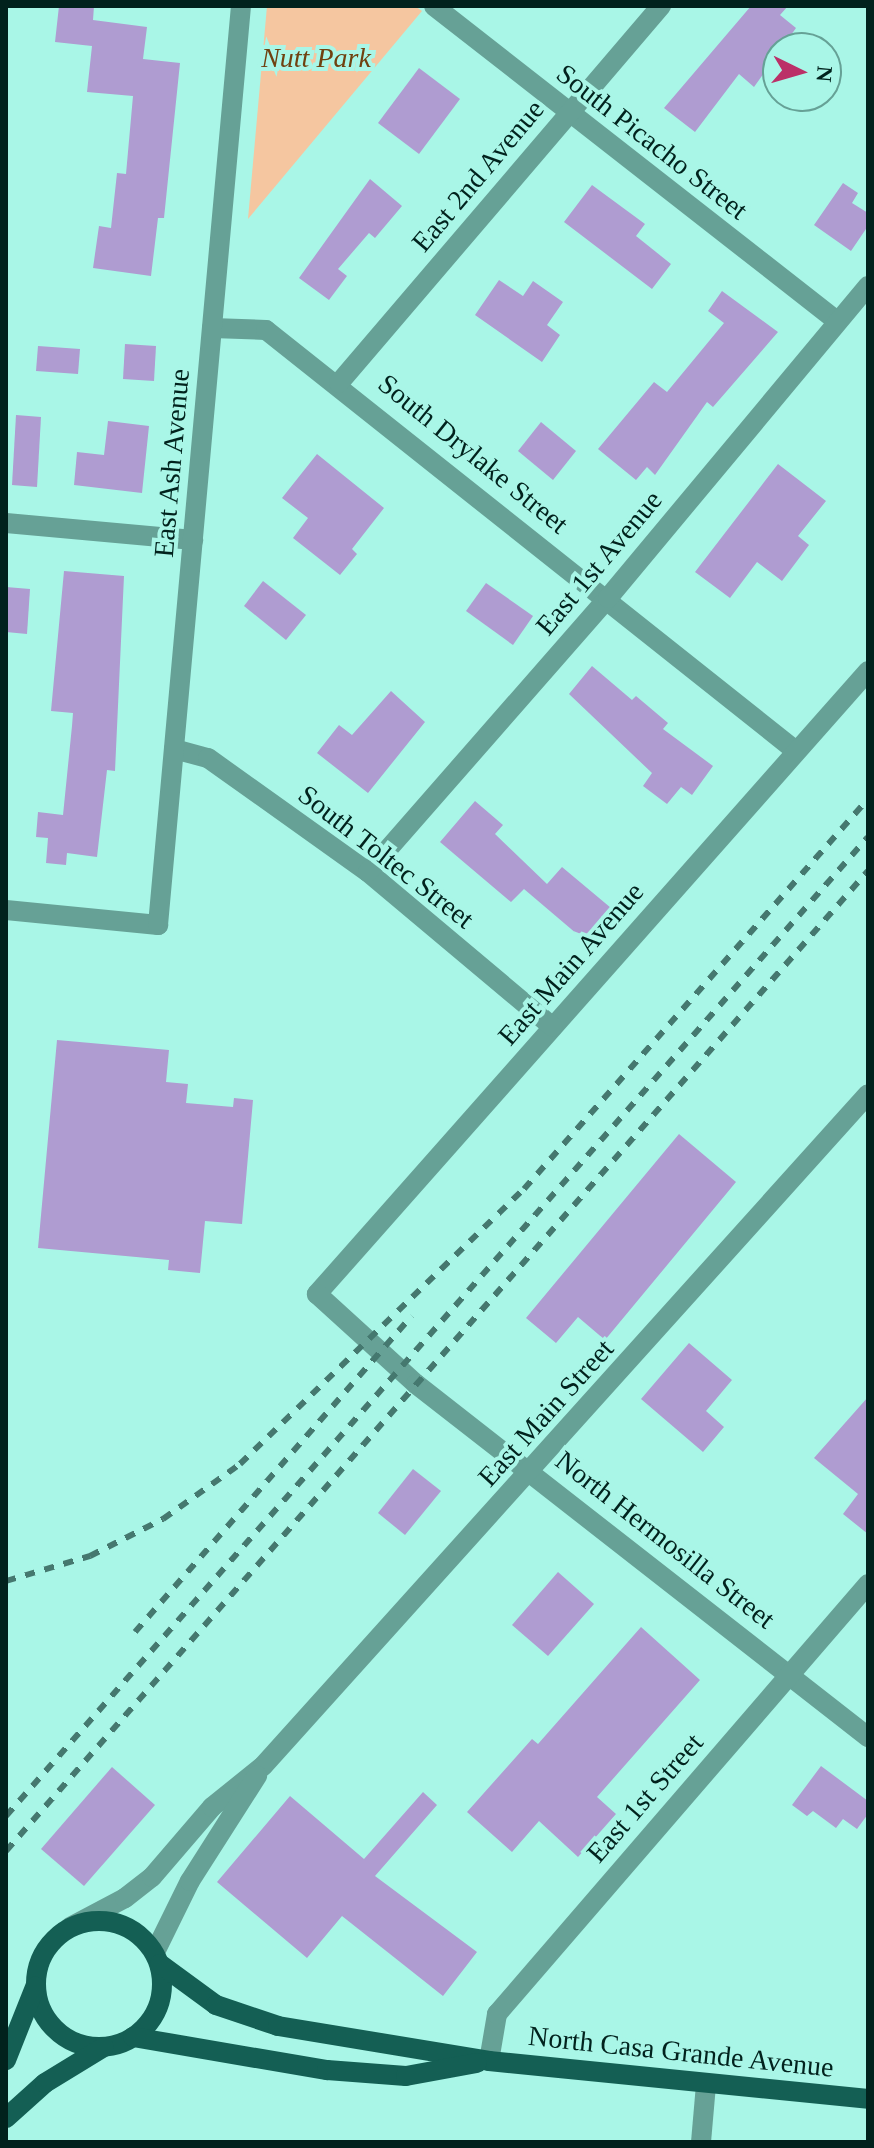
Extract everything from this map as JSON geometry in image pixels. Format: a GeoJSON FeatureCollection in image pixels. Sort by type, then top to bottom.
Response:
{"type":"FeatureCollection","features":[{"type":"Feature","properties":{"kind":"main road"},"geometry":{"type":"LineString","coordinates":[[6,2060],[35,1987],[44,1952],[70,1927],[95,1921],[120,1924],[157,1958],[159,2002],[133,2037],[104,2047],[45,2083],[6,2118]]}},
{"type":"Feature","properties":{"kind":"main road","name":"North Casa Grande Avenue"},"geometry":{"type":"LineString","coordinates":[[157,1958],[216,2005],[278,2026],[489,2061],[868,2099]]}},
{"type":"Feature","properties":{"kind":"main road"},"geometry":{"type":"LineString","coordinates":[[35,1987],[46,2019],[57,2032],[71,2041],[104,2047]]}},
{"type":"Feature","properties":{"kind":"main road","name":"North Casa Grande Avenue"},"geometry":{"type":"LineString","coordinates":[[133,2037],[236,2052],[274,2063],[390,2075],[489,2061]]}},
{"type":"Feature","properties":{"kind":"street","name":"East Ash Avenue"},"geometry":{"type":"LineString","coordinates":[[6,910],[158,925],[241,6]]}},
{"type":"Feature","properties":{"kind":"street","name":"South Picacho Street"},"geometry":{"type":"LineString","coordinates":[[434,6],[837,321]]}},
{"type":"Feature","properties":{"kind":"street","name":"East 2nd Avenue"},"geometry":{"type":"LineString","coordinates":[[339,383],[661,6]]}},
{"type":"Feature","properties":{"kind":"street","name":"East 1st Avenue"},"geometry":{"type":"LineString","coordinates":[[368,872],[608,598],[868,286]]}},
{"type":"Feature","properties":{"kind":"street","name":"South Drylake Street"},"geometry":{"type":"LineString","coordinates":[[212,328],[266,330],[339,383],[796,751]]}},
{"type":"Feature","properties":{"kind":"street"},"geometry":{"type":"LineString","coordinates":[[6,523],[193,540]]}},
{"type":"Feature","properties":{"kind":"street","name":"East Main Avenue"},"geometry":{"type":"LineString","coordinates":[[317,1294],[868,671]]}},
{"type":"Feature","properties":{"kind":"street","name":"South Toltec Street"},"geometry":{"type":"LineString","coordinates":[[174,749],[208,758],[368,872],[553,1027]]}},
{"type":"Feature","properties":{"kind":"street","name":"East Main Street"},"geometry":{"type":"LineString","coordinates":[[70,1927],[125,1898],[152,1877],[212,1807],[263,1766],[532,1472],[868,1094]]}},
{"type":"Feature","properties":{"kind":"street","name":"North Hermosilla Street"},"geometry":{"type":"LineString","coordinates":[[317,1294],[416,1384],[868,1737]]}},
{"type":"Feature","properties":{"kind":"street","name":"East 1st Street"},"geometry":{"type":"LineString","coordinates":[[489,2061],[497,2014],[868,1584]]}},
{"type":"Feature","properties":{"kind":"street","name":"East Main Street"},"geometry":{"type":"LineString","coordinates":[[157,1958],[190,1881],[263,1766]]}},
{"type":"Feature","properties":{"kind":"street"},"geometry":{"type":"LineString","coordinates":[[701,2142],[706,2085]]}},
{"type":"Feature","properties":{"kind":"green space","name":"Nutt Park"},"geometry":{"type":"Polygon","coordinates":[[[267,6],[415,6],[422,11],[248,219],[267,6]]]}},
{"type":"Feature","properties":{"kind":"building"},"geometry":{"type":"Polygon","coordinates":[[[59,6],[94,6],[93,20],[147,27],[143,59],[180,63],[164,218],[158,218],[151,276],[93,268],[99,226],[111,228],[117,173],[126,174],[133,96],[87,92],[92,46],[55,42],[59,6]]]}},
{"type":"Feature","properties":{"kind":"building"},"geometry":{"type":"Polygon","coordinates":[[[751,6],[788,6],[780,15],[796,28],[793,32],[762,32],[762,76],[754,87],[739,74],[695,132],[664,108],[751,6]]]}},
{"type":"Feature","properties":{"kind":"building"},"geometry":{"type":"Polygon","coordinates":[[[419,68],[460,99],[419,154],[378,123],[419,68]]]}},
{"type":"Feature","properties":{"kind":"building"},"geometry":{"type":"Polygon","coordinates":[[[370,179],[402,206],[375,238],[369,233],[338,269],[347,276],[329,300],[299,278],[370,179]]]}},
{"type":"Feature","properties":{"kind":"building"},"geometry":{"type":"Polygon","coordinates":[[[843,183],[858,193],[852,203],[868,213],[868,226],[851,251],[814,225],[843,183]]]}},
{"type":"Feature","properties":{"kind":"building"},"geometry":{"type":"Polygon","coordinates":[[[592,185],[645,224],[636,236],[671,264],[652,289],[564,222],[592,185]]]}},
{"type":"Feature","properties":{"kind":"building"},"geometry":{"type":"Polygon","coordinates":[[[499,280],[523,296],[533,281],[563,302],[547,325],[560,335],[542,362],[475,315],[499,280]]]}},
{"type":"Feature","properties":{"kind":"building"},"geometry":{"type":"Polygon","coordinates":[[[722,291],[778,332],[713,407],[707,402],[655,475],[647,467],[636,480],[598,449],[654,382],[667,392],[724,323],[708,311],[722,291]]]}},
{"type":"Feature","properties":{"kind":"building"},"geometry":{"type":"Polygon","coordinates":[[[125,344],[156,346],[154,381],[123,379],[125,344]]]}},
{"type":"Feature","properties":{"kind":"building"},"geometry":{"type":"Polygon","coordinates":[[[38,346],[80,349],[78,374],[36,371],[38,346]]]}},
{"type":"Feature","properties":{"kind":"building"},"geometry":{"type":"Polygon","coordinates":[[[16,415],[41,417],[37,487],[12,485],[16,415]]]}},
{"type":"Feature","properties":{"kind":"building"},"geometry":{"type":"Polygon","coordinates":[[[108,421],[149,426],[142,493],[74,485],[77,452],[104,455],[108,421]]]}},
{"type":"Feature","properties":{"kind":"building"},"geometry":{"type":"Polygon","coordinates":[[[541,422],[576,451],[553,480],[518,451],[541,422]]]}},
{"type":"Feature","properties":{"kind":"building"},"geometry":{"type":"Polygon","coordinates":[[[317,454],[384,508],[352,549],[357,554],[340,575],[293,538],[308,518],[282,498],[317,454]]]}},
{"type":"Feature","properties":{"kind":"building"},"geometry":{"type":"Polygon","coordinates":[[[778,464],[826,501],[798,536],[809,545],[782,581],[757,562],[730,598],[695,572],[778,464]]]}},
{"type":"Feature","properties":{"kind":"building"},"geometry":{"type":"Polygon","coordinates":[[[64,571],[124,576],[115,771],[107,770],[97,857],[67,853],[66,865],[46,863],[48,838],[36,837],[38,812],[63,815],[73,713],[51,711],[64,571]]]}},
{"type":"Feature","properties":{"kind":"building"},"geometry":{"type":"Polygon","coordinates":[[[263,581],[306,615],[286,640],[244,606],[263,581]]]}},
{"type":"Feature","properties":{"kind":"building"},"geometry":{"type":"Polygon","coordinates":[[[486,583],[533,616],[513,645],[466,611],[486,583]]]}},
{"type":"Feature","properties":{"kind":"building"},"geometry":{"type":"Polygon","coordinates":[[[6,587],[30,589],[27,634],[6,632],[6,587]]]}},
{"type":"Feature","properties":{"kind":"building"},"geometry":{"type":"Polygon","coordinates":[[[592,666],[632,700],[636,696],[668,723],[663,729],[713,766],[692,795],[681,787],[667,804],[643,786],[652,773],[569,694],[592,666]]]}},
{"type":"Feature","properties":{"kind":"building"},"geometry":{"type":"Polygon","coordinates":[[[391,691],[425,722],[368,793],[317,753],[339,725],[352,735],[391,691]]]}},
{"type":"Feature","properties":{"kind":"building"},"geometry":{"type":"Polygon","coordinates":[[[475,801],[503,825],[495,834],[547,884],[562,867],[611,908],[584,940],[524,889],[511,902],[440,842],[475,801]]]}},
{"type":"Feature","properties":{"kind":"building"},"geometry":{"type":"Polygon","coordinates":[[[57,1040],[169,1050],[166,1082],[188,1084],[186,1103],[233,1107],[234,1098],[253,1100],[242,1224],[205,1221],[200,1273],[168,1270],[169,1260],[38,1248],[57,1040]]]}},
{"type":"Feature","properties":{"kind":"building"},"geometry":{"type":"Polygon","coordinates":[[[679,1134],[736,1182],[605,1340],[578,1317],[556,1343],[526,1318],[679,1134]]]}},
{"type":"Feature","properties":{"kind":"building"},"geometry":{"type":"Polygon","coordinates":[[[689,1343],[732,1380],[706,1411],[724,1427],[703,1452],[641,1399],[689,1343]]]}},
{"type":"Feature","properties":{"kind":"building"},"geometry":{"type":"Polygon","coordinates":[[[868,1397],[868,1534],[843,1514],[858,1494],[814,1458],[868,1397]]]}},
{"type":"Feature","properties":{"kind":"building"},"geometry":{"type":"Polygon","coordinates":[[[413,1469],[441,1491],[405,1535],[378,1513],[413,1469]]]}},
{"type":"Feature","properties":{"kind":"building"},"geometry":{"type":"Polygon","coordinates":[[[558,1572],[594,1604],[548,1656],[512,1625],[558,1572]]]}},
{"type":"Feature","properties":{"kind":"building"},"geometry":{"type":"Polygon","coordinates":[[[641,1627],[700,1680],[597,1797],[616,1814],[578,1857],[539,1821],[512,1852],[467,1812],[532,1739],[538,1744],[641,1627]]]}},
{"type":"Feature","properties":{"kind":"building"},"geometry":{"type":"Polygon","coordinates":[[[821,1766],[868,1801],[868,1814],[857,1829],[843,1819],[836,1828],[813,1811],[807,1816],[792,1805],[821,1766]]]}},
{"type":"Feature","properties":{"kind":"building"},"geometry":{"type":"Polygon","coordinates":[[[112,1767],[155,1805],[84,1886],[41,1849],[112,1767]]]}},
{"type":"Feature","properties":{"kind":"building"},"geometry":{"type":"Polygon","coordinates":[[[423,1792],[437,1805],[375,1876],[477,1952],[443,1996],[342,1916],[307,1958],[217,1882],[290,1796],[364,1859],[423,1792]]]}},
{"type":"Feature","properties":{"kind":"railway"},"geometry":{"type":"LineString","coordinates":[[6,1581],[90,1556],[163,1519],[240,1464],[524,1189],[868,799]]}},
{"type":"Feature","properties":{"kind":"railway"},"geometry":{"type":"LineString","coordinates":[[6,1816],[868,837]]}},
{"type":"Feature","properties":{"kind":"railway"},"geometry":{"type":"LineString","coordinates":[[6,1851],[868,871]]}},
{"type":"Feature","properties":{"kind":"railway"},"geometry":{"type":"LineString","coordinates":[[135,1632],[412,1316]]}}]}
